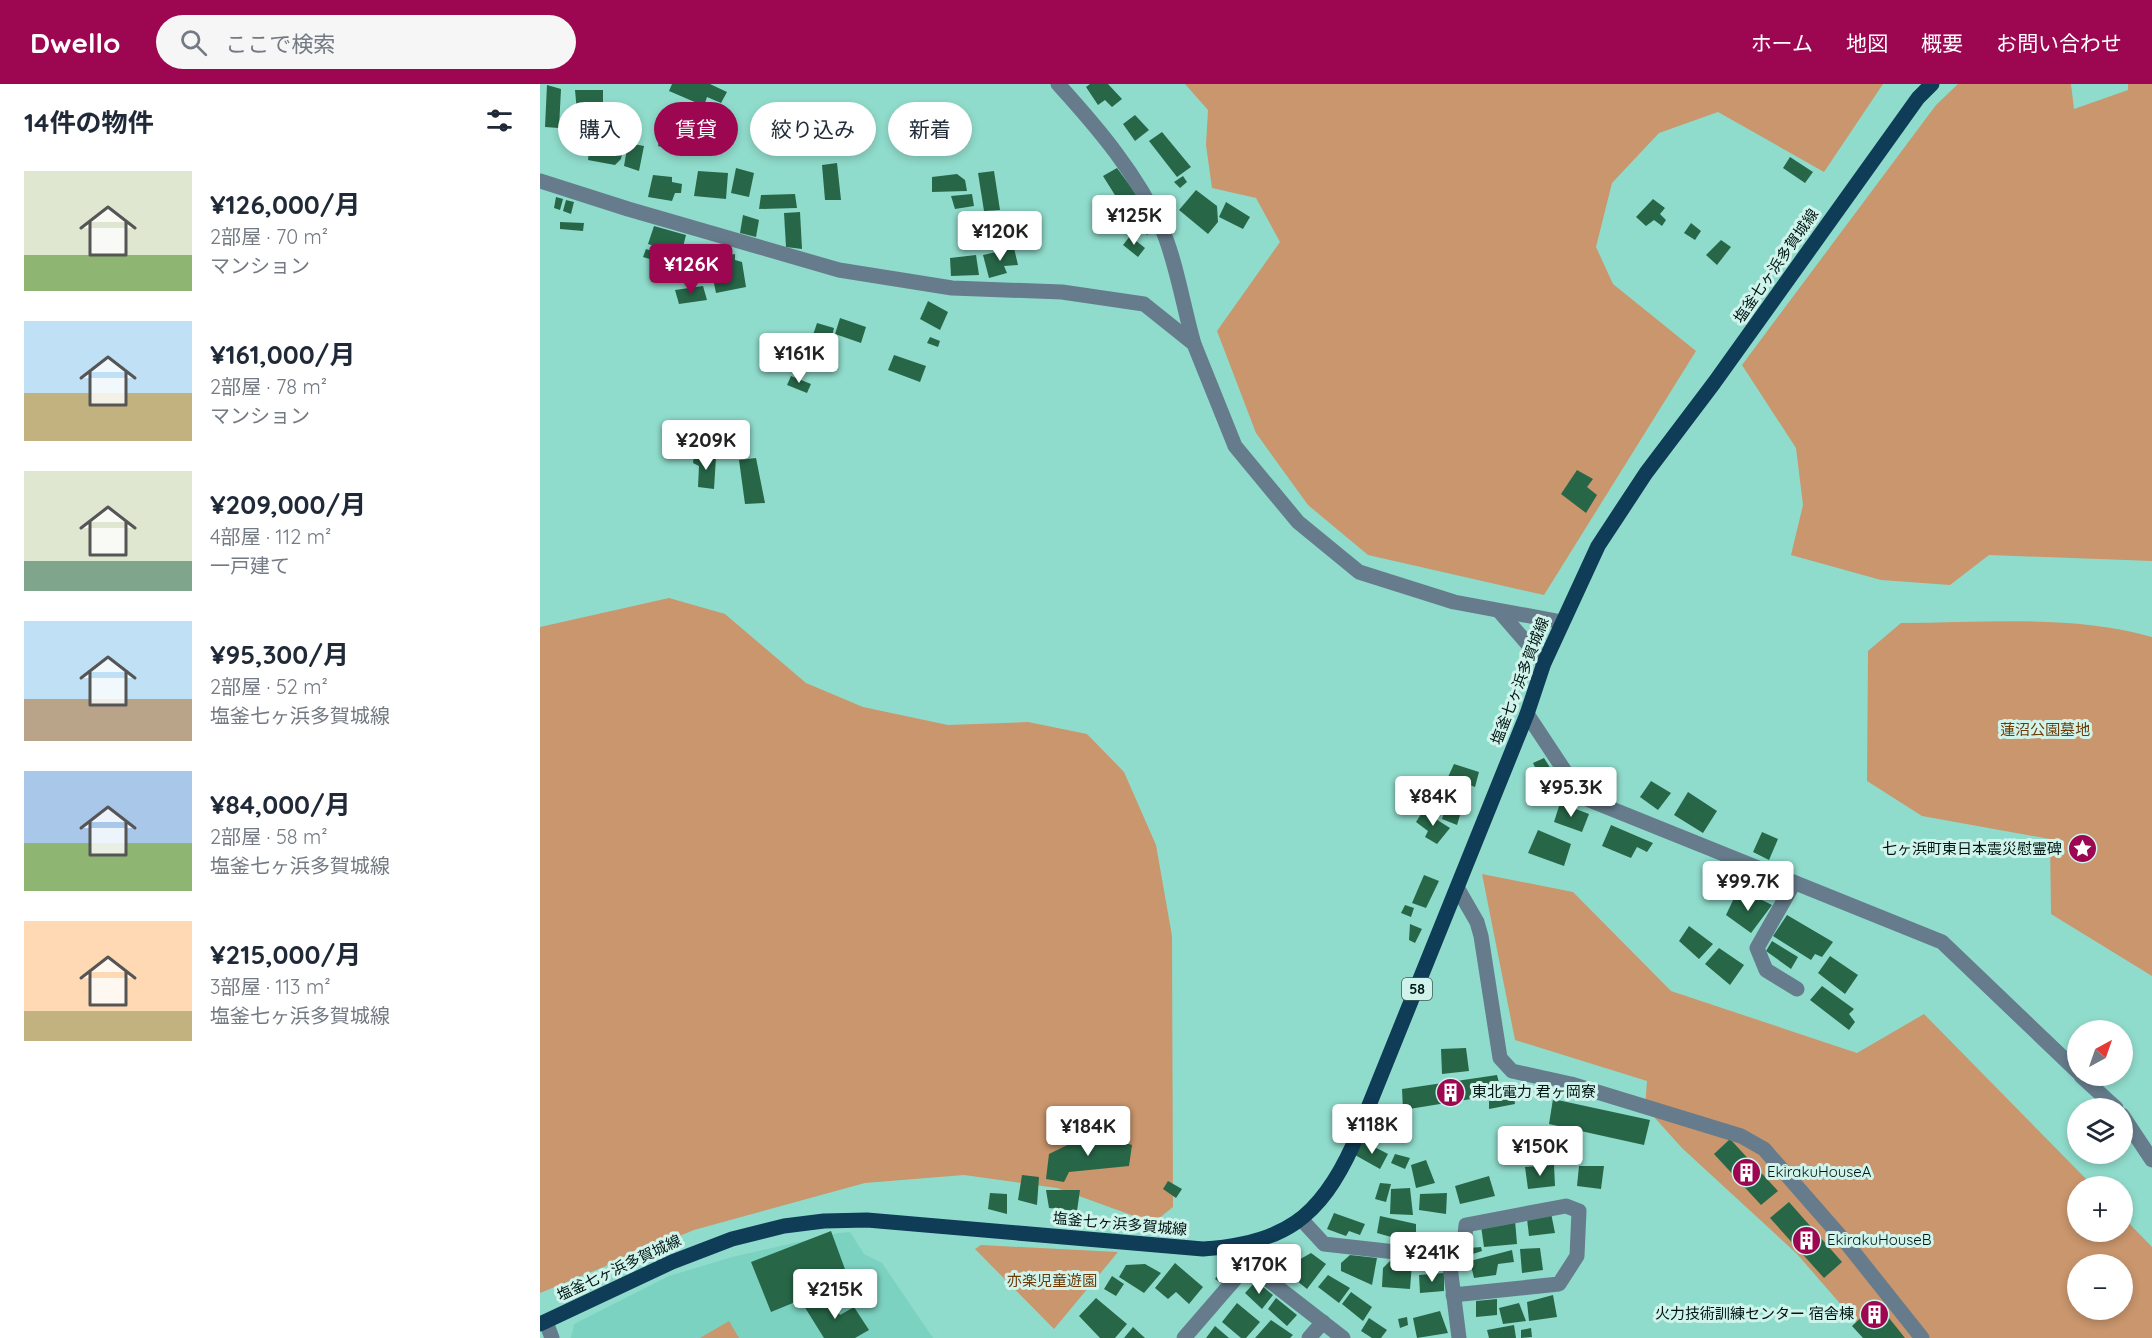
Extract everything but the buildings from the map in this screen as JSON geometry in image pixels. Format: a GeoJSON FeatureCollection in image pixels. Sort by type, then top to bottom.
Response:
{"type":"FeatureCollection","features":[{"type":"Feature","properties":{"kind":"main road","name":"塩釜七ヶ浜多賀城線"},"geometry":{"type":"LineString","coordinates":[[543,1323],[672,1262],[732,1239],[784,1226],[824,1221],[867,1220],[1203,1249],[1256,1242],[1301,1219],[1331,1189],[1342,1170],[1458,889],[1527,714],[1544,663],[1598,546],[1646,473],[1714,383],[1917,98],[1932,84]]}},
{"type":"Feature","properties":{"kind":"street"},"geometry":{"type":"LineString","coordinates":[[1058,84],[1101,131],[1137,184],[1162,230],[1194,344],[1235,446],[1298,522],[1359,572],[1454,602],[1562,622]]}},
{"type":"Feature","properties":{"kind":"street"},"geometry":{"type":"LineString","coordinates":[[540,181],[839,270],[952,288],[1062,292],[1144,304],[1194,344]]}},
{"type":"Feature","properties":{"kind":"street"},"geometry":{"type":"LineString","coordinates":[[1500,612],[1544,663]]}},
{"type":"Feature","properties":{"kind":"street"},"geometry":{"type":"LineString","coordinates":[[1527,714],[1582,797],[1942,942],[2067,1061]]}},
{"type":"Feature","properties":{"kind":"street"},"geometry":{"type":"LineString","coordinates":[[1794,883],[1757,948],[1766,970],[1797,989]]}},
{"type":"Feature","properties":{"kind":"street"},"geometry":{"type":"LineString","coordinates":[[1458,889],[1477,922],[1481,936],[1500,1058],[1505,1065],[1512,1071],[1571,1084],[1742,1136],[1764,1149],[1848,1245],[1922,1338]]}},
{"type":"Feature","properties":{"kind":"street"},"geometry":{"type":"LineString","coordinates":[[2092,1086],[2105,1098]]}},
{"type":"Feature","properties":{"kind":"street"},"geometry":{"type":"LineString","coordinates":[[2133,1132],[2152,1160]]}},
{"type":"Feature","properties":{"kind":"street"},"geometry":{"type":"LineString","coordinates":[[1301,1219],[1324,1244],[1449,1258],[1463,1254],[1466,1225],[1566,1206],[1579,1211],[1576,1256],[1559,1284],[1453,1295]]}},
{"type":"Feature","properties":{"kind":"street"},"geometry":{"type":"LineString","coordinates":[[1184,1338],[1248,1264],[1256,1242]]}},
{"type":"Feature","properties":{"kind":"street"},"geometry":{"type":"LineString","coordinates":[[1449,1258],[1459,1338]]}},
{"type":"Feature","properties":{"kind":"street"},"geometry":{"type":"LineString","coordinates":[[1248,1264],[1343,1338]]}},
{"type":"Feature","properties":{"kind":"street"},"geometry":{"type":"LineString","coordinates":[[1309,1338],[1323,1322]]}},
{"type":"Feature","properties":{"kind":"street"},"geometry":{"type":"LineString","coordinates":[[543,1323],[552,1338]]}},
{"type":"Feature","properties":{"kind":"shaded area"},"geometry":{"type":"Polygon","coordinates":[[[850,1232],[864,1254],[882,1263],[933,1338],[571,1338],[574,1324],[669,1276],[732,1257],[850,1232]]]}},
{"type":"Feature","properties":{"kind":"green space"},"geometry":{"type":"Polygon","coordinates":[[[1185,84],[1883,84],[1824,172],[1718,112],[1659,133],[1612,183],[1596,247],[1613,284],[1696,351],[1544,595],[1368,555],[1308,505],[1256,433],[1217,331],[1280,242],[1256,198],[1212,188],[1206,145],[1208,110],[1185,84]]]}},
{"type":"Feature","properties":{"kind":"green space"},"geometry":{"type":"Polygon","coordinates":[[[1958,84],[2071,84],[2074,109],[2128,90],[2128,84],[2152,84],[2152,561],[1989,555],[1950,585],[1881,580],[1791,555],[1803,505],[1796,448],[1742,365],[1936,105],[1958,84]]]}},
{"type":"Feature","properties":{"kind":"green space"},"geometry":{"type":"Polygon","coordinates":[[[669,598],[725,614],[806,683],[863,707],[948,725],[1028,722],[1087,734],[1124,772],[1156,845],[1172,936],[1173,1207],[1153,1223],[1057,1188],[964,1175],[865,1183],[694,1230],[540,1293],[540,627],[669,598]]]}},
{"type":"Feature","properties":{"kind":"green space","name":"蓮沼公園墓地"},"geometry":{"type":"Polygon","coordinates":[[[2059,622],[2122,630],[2152,637],[2152,976],[2051,914],[2050,839],[1922,816],[1867,781],[1868,651],[1901,623],[2059,622]]]}},
{"type":"Feature","properties":{"kind":"green space"},"geometry":{"type":"Polygon","coordinates":[[[1482,874],[1573,892],[1671,991],[1857,1053],[1924,1014],[2067,1160],[2067,1164],[2071,1164],[2083,1176],[2067,1176],[2067,1242],[2133,1242],[2133,1227],[2152,1247],[2152,1338],[1870,1338],[1797,1254],[1682,1148],[1645,1107],[1647,1081],[1515,1040],[1482,874]]]}},
{"type":"Feature","properties":{"kind":"green space","name":"亦楽児童遊園"},"geometry":{"type":"Polygon","coordinates":[[[981,1245],[1118,1252],[1054,1329],[975,1249],[981,1245]]]}},
{"type":"Feature","properties":{"kind":"green space"},"geometry":{"type":"Polygon","coordinates":[[[729,1321],[739,1338],[700,1338],[729,1321]]]}},
{"type":"Feature","properties":{"kind":"place","name":"七ヶ浜町東日本震災慰霊碑"},"geometry":{"type":"Point","coordinates":[2083,849]}},
{"type":"Feature","properties":{"kind":"place","name":"東北電力 君ヶ岡寮"},"geometry":{"type":"Point","coordinates":[1451,1092]}},
{"type":"Feature","properties":{"kind":"place","name":"EkirakuHouseA"},"geometry":{"type":"Point","coordinates":[1746,1172]}},
{"type":"Feature","properties":{"kind":"place","name":"EkirakuHouseB"},"geometry":{"type":"Point","coordinates":[1806,1240]}},
{"type":"Feature","properties":{"kind":"place","name":"火力技術訓練センター 宿舎棟"},"geometry":{"type":"Point","coordinates":[1875,1314]}}]}
